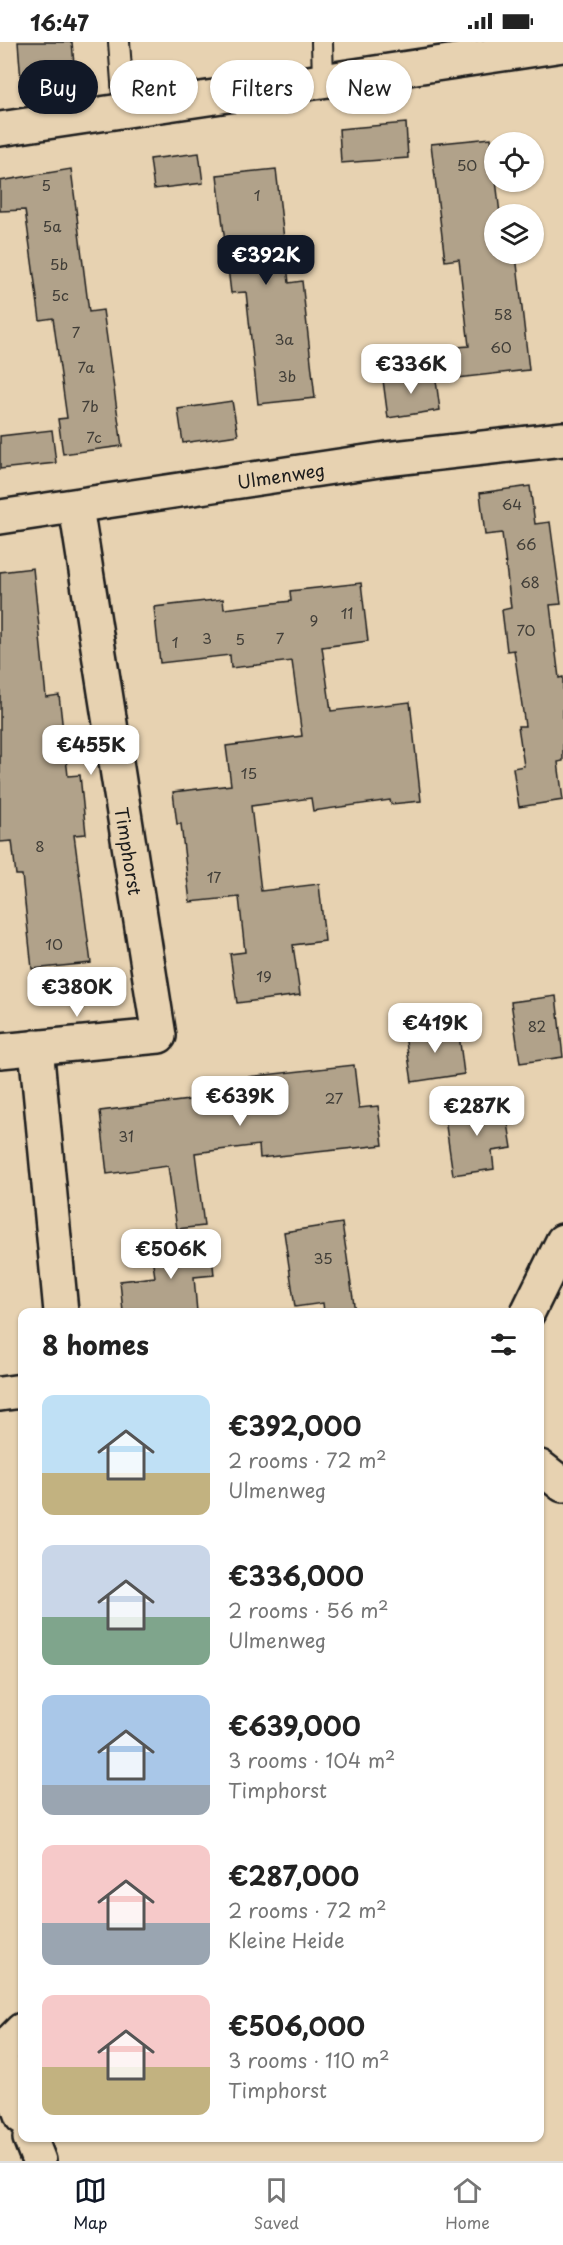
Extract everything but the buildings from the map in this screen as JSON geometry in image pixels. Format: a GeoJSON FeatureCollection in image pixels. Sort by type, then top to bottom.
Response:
{"type":"FeatureCollection","features":[{"type":"Feature","properties":{"kind":"street"},"geometry":{"type":"LineString","coordinates":[[198,99],[563,45]]}},
{"type":"Feature","properties":{"kind":"street"},"geometry":{"type":"LineString","coordinates":[[0,129],[110,111]]}},
{"type":"Feature","properties":{"kind":"street","name":"Ulmenweg"},"geometry":{"type":"LineString","coordinates":[[0,517],[386,459],[563,439]]}},
{"type":"Feature","properties":{"kind":"street","name":"Timphorst"},"geometry":{"type":"LineString","coordinates":[[0,1051],[159,1036],[76,507]]}},
{"type":"Feature","properties":{"kind":"street"},"geometry":{"type":"LineString","coordinates":[[36,1047],[61,1308]]}},
{"type":"Feature","properties":{"kind":"street"},"geometry":{"type":"LineString","coordinates":[[530,1308],[563,1241]]}},
{"type":"Feature","properties":{"kind":"street"},"geometry":{"type":"LineString","coordinates":[[0,1394],[18,1392]]}},
{"type":"Feature","properties":{"kind":"street"},"geometry":{"type":"LineString","coordinates":[[544,1470],[563,1485]]}},
{"type":"Feature","properties":{"kind":"street"},"geometry":{"type":"LineString","coordinates":[[0,2052],[18,2034]]}},
{"type":"Feature","properties":{"kind":"street"},"geometry":{"type":"LineString","coordinates":[[0,2058],[18,2106]]}},
{"type":"Feature","properties":{"kind":"street"},"geometry":{"type":"LineString","coordinates":[[32,2142],[39,2161]]}},
{"type":"Feature","properties":{"kind":"lane"},"geometry":{"type":"LineString","coordinates":[[119,42],[120,60]]}},
{"type":"Feature","properties":{"kind":"lane"},"geometry":{"type":"LineString","coordinates":[[322,42],[323,81]]}}]}
